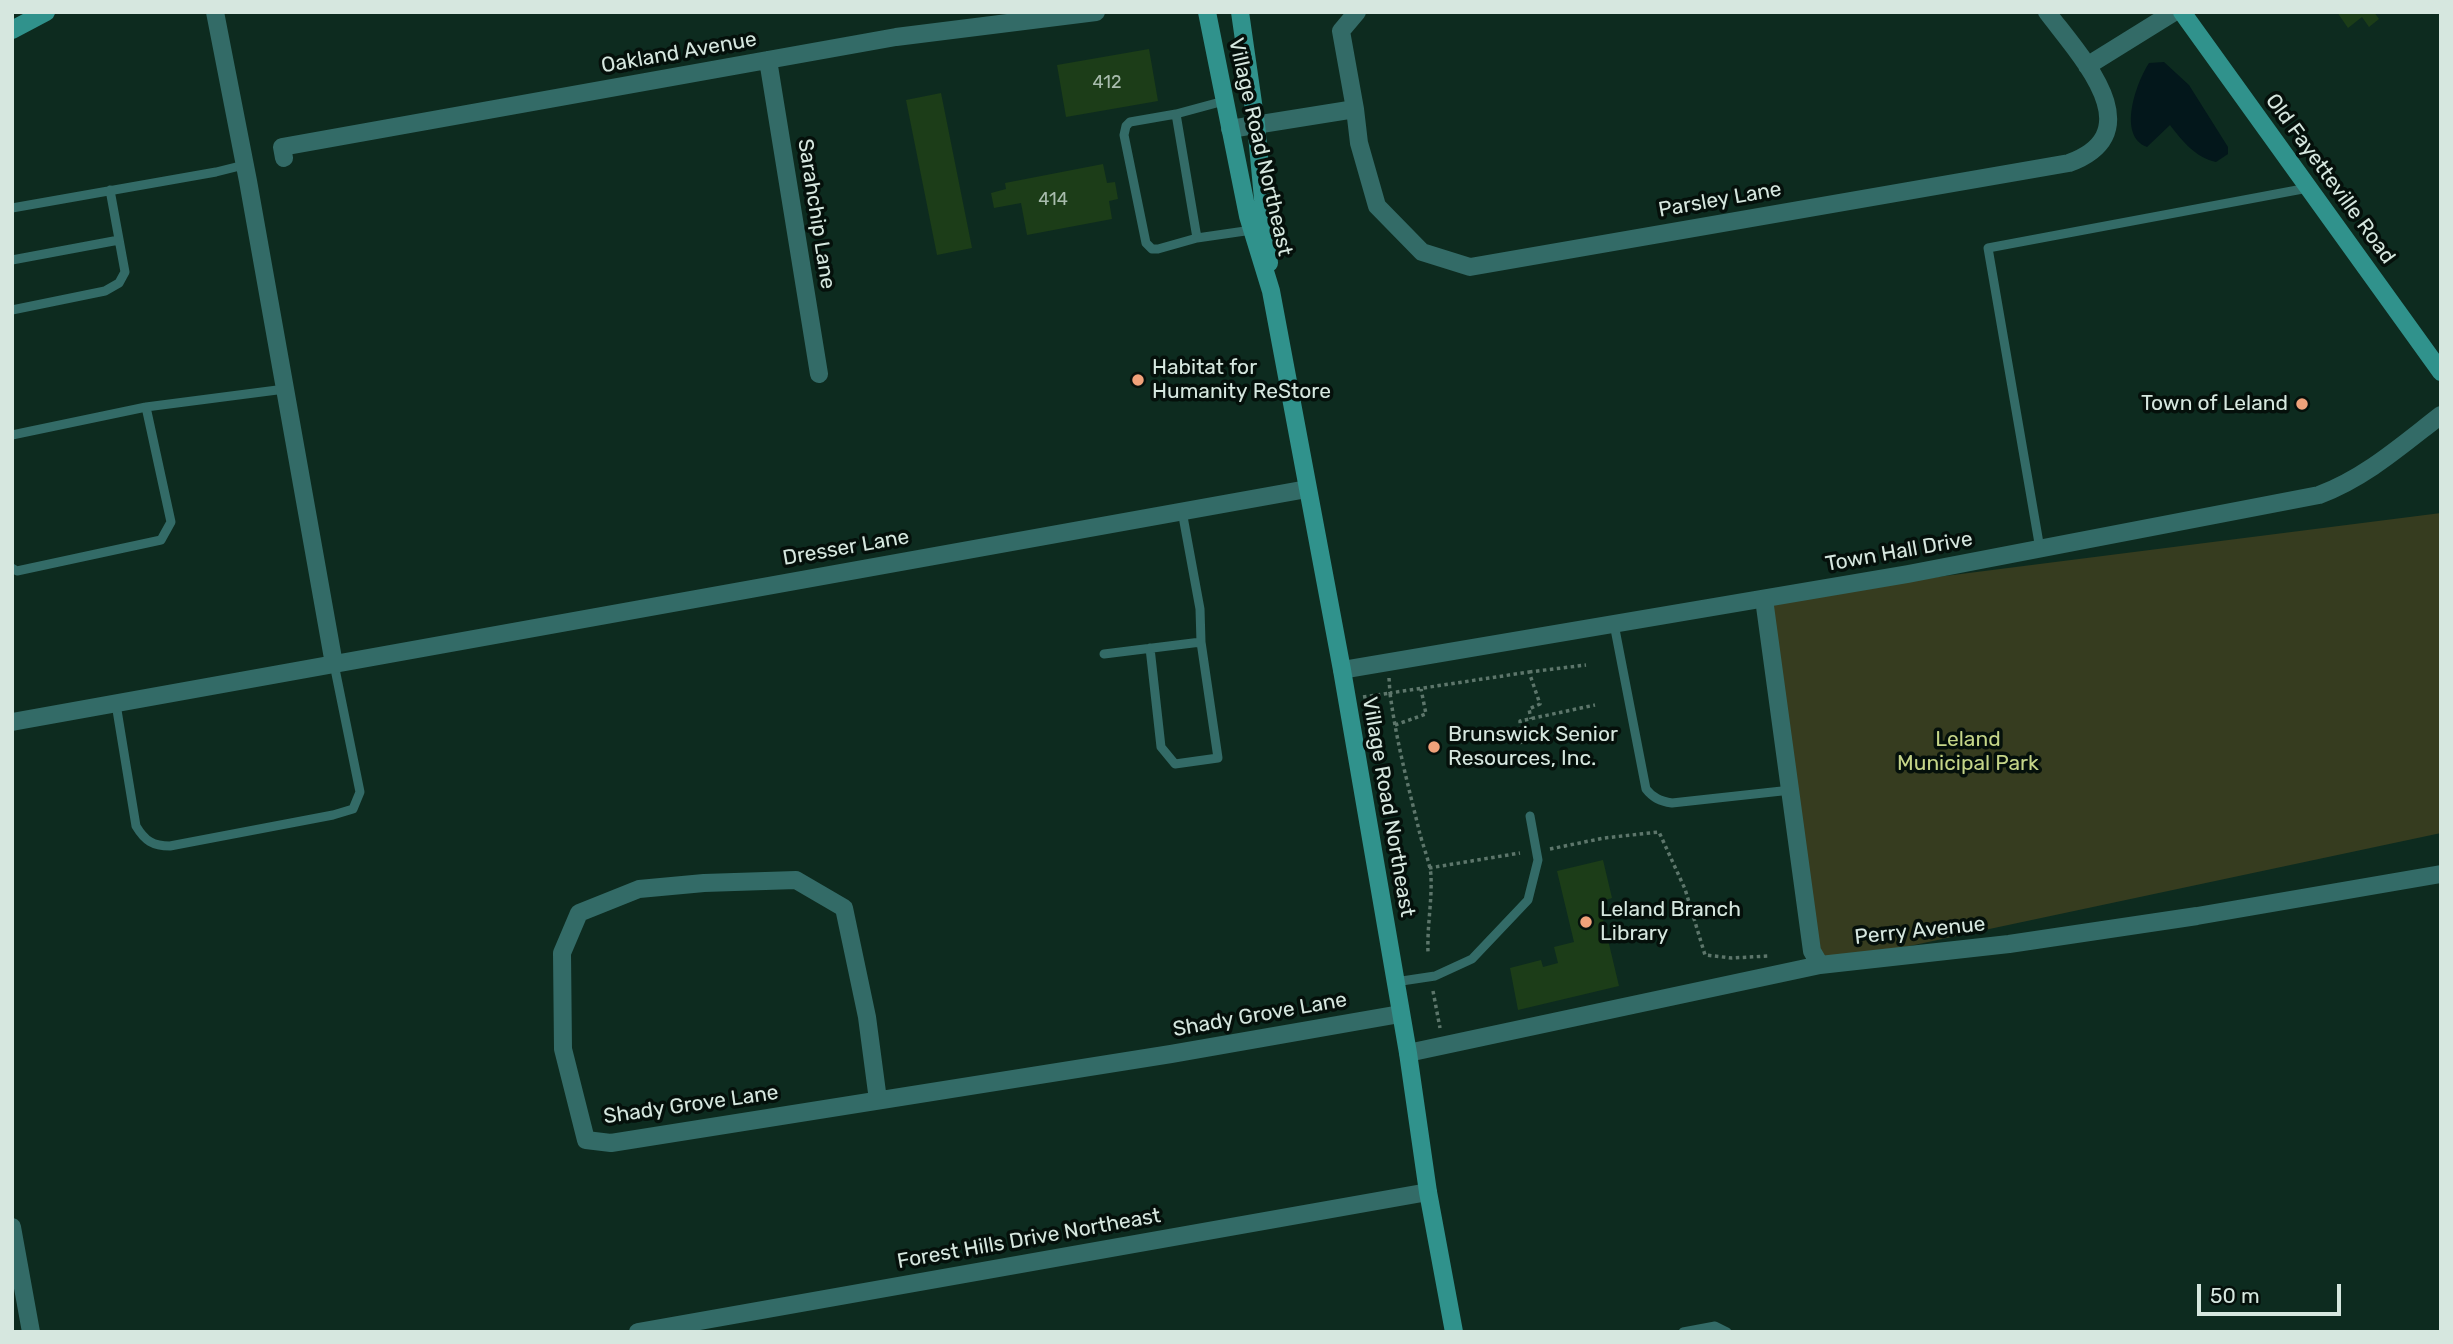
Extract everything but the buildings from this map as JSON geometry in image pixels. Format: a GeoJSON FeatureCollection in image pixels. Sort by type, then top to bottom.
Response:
{"type":"FeatureCollection","features":[{"type":"Feature","properties":{"kind":"main road"},"geometry":{"type":"LineString","coordinates":[[12,30],[46,12]]}},
{"type":"Feature","properties":{"kind":"main road","name":"Village Road Northeast"},"geometry":{"type":"LineString","coordinates":[[1207,12],[1252,230],[1270,291],[1342,670],[1408,1053],[1427,1192],[1454,1332]]}},
{"type":"Feature","properties":{"kind":"main road","name":"Village Road Northeast"},"geometry":{"type":"LineString","coordinates":[[1240,12],[1266,216],[1270,291]]}},
{"type":"Feature","properties":{"kind":"main road","name":"Old Fayetteville Road"},"geometry":{"type":"LineString","coordinates":[[2182,12],[2441,372]]}},
{"type":"Feature","properties":{"kind":"street"},"geometry":{"type":"LineString","coordinates":[[215,12],[334,664]]}},
{"type":"Feature","properties":{"kind":"street","name":"Oakland Avenue"},"geometry":{"type":"LineString","coordinates":[[284,158],[282,147],[896,37],[1096,12]]}},
{"type":"Feature","properties":{"kind":"street","name":"Parsley Lane"},"geometry":{"type":"LineString","coordinates":[[1357,12],[1341,31],[1359,144],[1377,206],[1422,252],[1470,267],[2069,163],[2086,156],[2100,144],[2107,132],[2109,119],[2105,100],[2100,85],[2047,12]]}},
{"type":"Feature","properties":{"kind":"street"},"geometry":{"type":"LineString","coordinates":[[2087,66],[2174,12]]}},
{"type":"Feature","properties":{"kind":"street","name":"Sarahchip Lane"},"geometry":{"type":"LineString","coordinates":[[768,61],[819,374]]}},
{"type":"Feature","properties":{"kind":"street"},"geometry":{"type":"LineString","coordinates":[[1230,129],[1355,109]]}},
{"type":"Feature","properties":{"kind":"street","name":"Town Hall Drive"},"geometry":{"type":"LineString","coordinates":[[1342,670],[1764,599],[2319,495],[2343,486],[2364,473],[2441,415]]}},
{"type":"Feature","properties":{"kind":"street","name":"Dresser Lane"},"geometry":{"type":"LineString","coordinates":[[12,722],[1307,489]]}},
{"type":"Feature","properties":{"kind":"street"},"geometry":{"type":"LineString","coordinates":[[1764,599],[1812,951],[1820,965]]}},
{"type":"Feature","properties":{"kind":"street","name":"Perry Avenue"},"geometry":{"type":"LineString","coordinates":[[1408,1053],[1820,965],[2022,942],[2197,916],[2441,874]]}},
{"type":"Feature","properties":{"kind":"street","name":"Shady Grove Lane"},"geometry":{"type":"LineString","coordinates":[[878,1100],[867,1017],[844,908],[796,880],[704,883],[639,889],[579,913],[562,953],[563,1049],[586,1140],[611,1143],[1171,1054],[1400,1014]]}},
{"type":"Feature","properties":{"kind":"street","name":"Forest Hills Drive Northeast"},"geometry":{"type":"LineString","coordinates":[[638,1332],[1427,1192]]}},
{"type":"Feature","properties":{"kind":"street"},"geometry":{"type":"LineString","coordinates":[[12,1227],[31,1332]]}},
{"type":"Feature","properties":{"kind":"lane"},"geometry":{"type":"LineString","coordinates":[[1224,101],[1176,114],[1130,122],[1126,126],[1124,135],[1146,243],[1158,249],[1252,230]]}},
{"type":"Feature","properties":{"kind":"lane"},"geometry":{"type":"LineString","coordinates":[[1176,114],[1197,239]]}},
{"type":"Feature","properties":{"kind":"lane"},"geometry":{"type":"LineString","coordinates":[[12,208],[244,165]]}},
{"type":"Feature","properties":{"kind":"lane"},"geometry":{"type":"LineString","coordinates":[[2040,549],[1988,248],[2308,188]]}},
{"type":"Feature","properties":{"kind":"lane"},"geometry":{"type":"LineString","coordinates":[[12,310],[105,291],[119,284],[125,272],[110,190]]}},
{"type":"Feature","properties":{"kind":"lane"},"geometry":{"type":"LineString","coordinates":[[12,260],[119,240]]}},
{"type":"Feature","properties":{"kind":"lane"},"geometry":{"type":"LineString","coordinates":[[12,435],[146,407],[285,389]]}},
{"type":"Feature","properties":{"kind":"lane"},"geometry":{"type":"LineString","coordinates":[[12,568],[17,571],[161,540],[167,533],[171,522],[146,407]]}},
{"type":"Feature","properties":{"kind":"lane"},"geometry":{"type":"LineString","coordinates":[[1150,648],[1161,747],[1175,764],[1218,758],[1201,642],[1200,609],[1182,511]]}},
{"type":"Feature","properties":{"kind":"lane"},"geometry":{"type":"LineString","coordinates":[[1614,624],[1646,789],[1650,795],[1661,802],[1672,803],[1791,790]]}},
{"type":"Feature","properties":{"kind":"lane"},"geometry":{"type":"LineString","coordinates":[[1104,654],[1201,642]]}},
{"type":"Feature","properties":{"kind":"lane"},"geometry":{"type":"LineString","coordinates":[[116,704],[136,826],[142,836],[156,846],[170,845],[354,809],[360,792],[334,664]]}},
{"type":"Feature","properties":{"kind":"lane"},"geometry":{"type":"LineString","coordinates":[[1395,982],[1435,976],[1472,959],[1528,900],[1538,860],[1530,817]]}},
{"type":"Feature","properties":{"kind":"lane"},"geometry":{"type":"LineString","coordinates":[[1686,1331],[1715,1326],[1727,1332]]}},
{"type":"Feature","properties":{"kind":"path"},"geometry":{"type":"LineString","coordinates":[[1347,700],[1586,665]]}},
{"type":"Feature","properties":{"kind":"path"},"geometry":{"type":"LineString","coordinates":[[1529,672],[1540,704],[1529,709],[1531,719]]}},
{"type":"Feature","properties":{"kind":"path"},"geometry":{"type":"LineString","coordinates":[[1395,725],[1426,715],[1421,689]]}},
{"type":"Feature","properties":{"kind":"path"},"geometry":{"type":"LineString","coordinates":[[1390,693],[1400,757],[1432,874],[1427,927],[1428,952]]}},
{"type":"Feature","properties":{"kind":"path"},"geometry":{"type":"LineString","coordinates":[[1522,744],[1520,721],[1595,705]]}},
{"type":"Feature","properties":{"kind":"path"},"geometry":{"type":"LineString","coordinates":[[1550,849],[1604,838],[1659,832],[1685,889],[1704,955],[1732,958],[1777,955]]}},
{"type":"Feature","properties":{"kind":"path"},"geometry":{"type":"LineString","coordinates":[[1429,868],[1520,853]]}},
{"type":"Feature","properties":{"kind":"path"},"geometry":{"type":"LineString","coordinates":[[1432,985],[1434,1007],[1445,1045]]}},
{"type":"Feature","properties":{"kind":"green space","name":"Leland Municipal Park"},"geometry":{"type":"Polygon","coordinates":[[[2441,513],[2441,833],[1820,965],[1764,599],[2441,513]]]}},
{"type":"Feature","properties":{"kind":"shaded area"},"geometry":{"type":"Polygon","coordinates":[[[2164,62],[2189,85],[2228,147],[2228,154],[2216,162],[2196,153],[2170,125],[2147,147],[2138,141],[2133,132],[2132,108],[2139,83],[2149,63],[2164,62]]]}},
{"type":"Feature","properties":{"kind":"place","name":"Habitat for Humanity ReStore"},"geometry":{"type":"Point","coordinates":[1138,380]}},
{"type":"Feature","properties":{"kind":"place","name":"Town of Leland"},"geometry":{"type":"Point","coordinates":[2302,404]}},
{"type":"Feature","properties":{"kind":"place","name":"Brunswick Senior Resources, Inc."},"geometry":{"type":"Point","coordinates":[1434,747]}},
{"type":"Feature","properties":{"kind":"place","name":"Leland Branch Library"},"geometry":{"type":"Point","coordinates":[1586,922]}}]}
